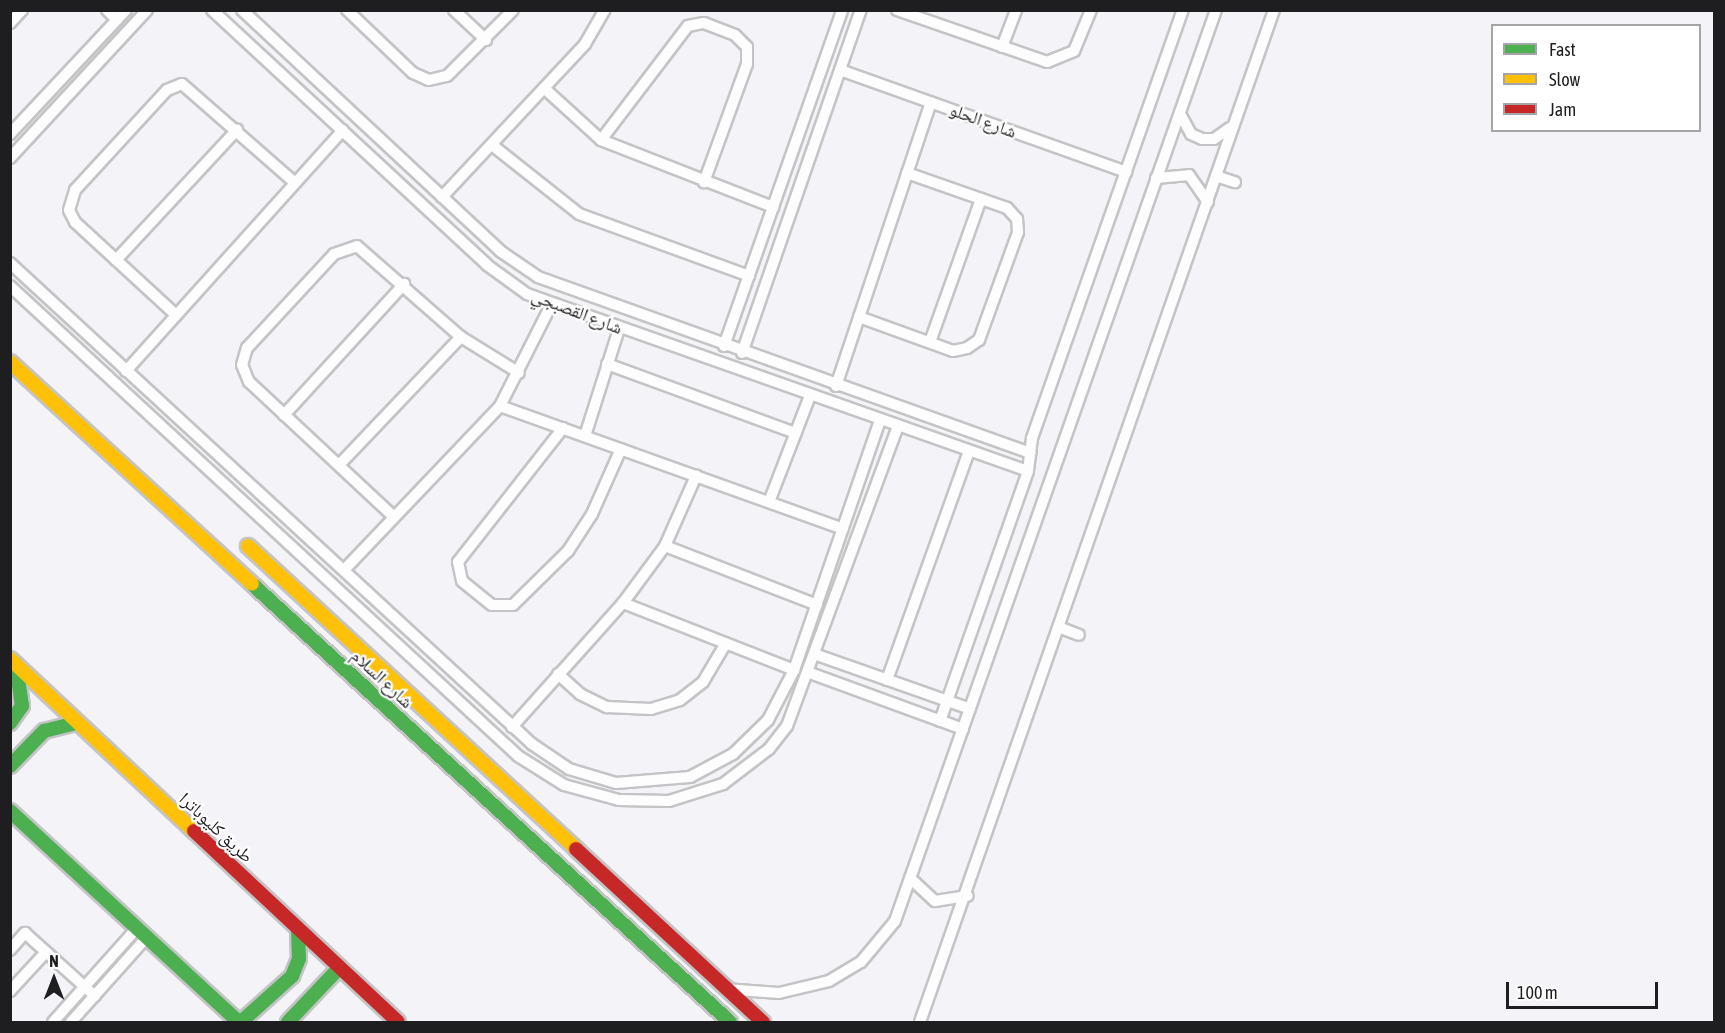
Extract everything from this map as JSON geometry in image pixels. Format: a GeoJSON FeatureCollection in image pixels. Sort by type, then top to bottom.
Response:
{"type":"FeatureCollection","features":[{"type":"Feature","properties":{"kind":"main road","name":"شارع السلام"},"geometry":{"type":"LineString","coordinates":[[10,362],[730,1023]]}},
{"type":"Feature","properties":{"kind":"main road","name":"شارع السلام"},"geometry":{"type":"LineString","coordinates":[[248,546],[763,1023]]}},
{"type":"Feature","properties":{"kind":"main road"},"geometry":{"type":"LineString","coordinates":[[10,723],[22,706],[13,661]]}},
{"type":"Feature","properties":{"kind":"main road","name":"طريق كليوباترا"},"geometry":{"type":"LineString","coordinates":[[13,661],[76,723],[398,1023]]}},
{"type":"Feature","properties":{"kind":"main road"},"geometry":{"type":"LineString","coordinates":[[10,765],[44,731],[76,723]]}},
{"type":"Feature","properties":{"kind":"main road"},"geometry":{"type":"LineString","coordinates":[[10,811],[240,1023],[292,976],[299,959],[298,928]]}},
{"type":"Feature","properties":{"kind":"main road"},"geometry":{"type":"LineString","coordinates":[[288,1023],[339,968]]}},
{"type":"Feature","properties":{"kind":"street"},"geometry":{"type":"LineString","coordinates":[[10,23],[22,10]]}},
{"type":"Feature","properties":{"kind":"street"},"geometry":{"type":"LineString","coordinates":[[107,10],[117,20]]}},
{"type":"Feature","properties":{"kind":"street"},"geometry":{"type":"LineString","coordinates":[[10,134],[126,10]]}},
{"type":"Feature","properties":{"kind":"street"},"geometry":{"type":"LineString","coordinates":[[10,158],[147,10]]}},
{"type":"Feature","properties":{"kind":"street","name":"شارع القصبجي"},"geometry":{"type":"LineString","coordinates":[[212,10],[487,265],[551,305],[1028,471]]}},
{"type":"Feature","properties":{"kind":"street"},"geometry":{"type":"LineString","coordinates":[[347,10],[413,73],[429,80],[447,76],[486,40],[513,10]]}},
{"type":"Feature","properties":{"kind":"street"},"geometry":{"type":"LineString","coordinates":[[454,10],[486,40]]}},
{"type":"Feature","properties":{"kind":"street"},"geometry":{"type":"LineString","coordinates":[[442,197],[585,44],[606,10]]}},
{"type":"Feature","properties":{"kind":"street"},"geometry":{"type":"LineString","coordinates":[[724,346],[842,10]]}},
{"type":"Feature","properties":{"kind":"street"},"geometry":{"type":"LineString","coordinates":[[742,353],[861,10]]}},
{"type":"Feature","properties":{"kind":"street"},"geometry":{"type":"LineString","coordinates":[[897,10],[1002,47],[1057,62],[1074,51],[1091,10]]}},
{"type":"Feature","properties":{"kind":"street"},"geometry":{"type":"LineString","coordinates":[[930,22],[935,10]]}},
{"type":"Feature","properties":{"kind":"street"},"geometry":{"type":"LineString","coordinates":[[1002,47],[1016,10]]}},
{"type":"Feature","properties":{"kind":"street"},"geometry":{"type":"LineString","coordinates":[[940,721],[1028,471],[1030,453],[1183,10]]}},
{"type":"Feature","properties":{"kind":"street"},"geometry":{"type":"LineString","coordinates":[[725,989],[795,991],[847,972],[885,936],[910,878],[1216,10]]}},
{"type":"Feature","properties":{"kind":"street"},"geometry":{"type":"LineString","coordinates":[[920,1023],[968,896],[1274,10]]}},
{"type":"Feature","properties":{"kind":"street"},"geometry":{"type":"LineString","coordinates":[[236,33],[246,14]]}},
{"type":"Feature","properties":{"kind":"street","name":"شارع القصبجي"},"geometry":{"type":"LineString","coordinates":[[246,14],[500,251],[538,277],[677,330],[1030,453]]}},
{"type":"Feature","properties":{"kind":"street"},"geometry":{"type":"LineString","coordinates":[[601,140],[688,26],[704,23],[735,35],[747,47],[747,64],[704,182]]}},
{"type":"Feature","properties":{"kind":"street","name":"شارع الحلو"},"geometry":{"type":"LineString","coordinates":[[840,70],[1126,172]]}},
{"type":"Feature","properties":{"kind":"street"},"geometry":{"type":"LineString","coordinates":[[176,315],[75,222],[69,203],[167,90],[191,87],[295,183]]}},
{"type":"Feature","properties":{"kind":"street"},"geometry":{"type":"LineString","coordinates":[[545,89],[601,140],[773,207]]}},
{"type":"Feature","properties":{"kind":"street"},"geometry":{"type":"LineString","coordinates":[[836,386],[931,102]]}},
{"type":"Feature","properties":{"kind":"street"},"geometry":{"type":"LineString","coordinates":[[1180,114],[1191,134],[1202,139],[1225,134],[1233,125]]}},
{"type":"Feature","properties":{"kind":"street"},"geometry":{"type":"LineString","coordinates":[[116,260],[237,130]]}},
{"type":"Feature","properties":{"kind":"street"},"geometry":{"type":"LineString","coordinates":[[126,371],[343,130]]}},
{"type":"Feature","properties":{"kind":"street"},"geometry":{"type":"LineString","coordinates":[[492,145],[579,213],[749,276]]}},
{"type":"Feature","properties":{"kind":"street"},"geometry":{"type":"LineString","coordinates":[[859,317],[953,351],[979,340],[1018,232],[1012,213],[981,199],[907,173]]}},
{"type":"Feature","properties":{"kind":"street"},"geometry":{"type":"LineString","coordinates":[[1156,178],[1189,175],[1208,202]]}},
{"type":"Feature","properties":{"kind":"street"},"geometry":{"type":"LineString","coordinates":[[1216,176],[1235,182]]}},
{"type":"Feature","properties":{"kind":"street"},"geometry":{"type":"LineString","coordinates":[[930,342],[981,199]]}},
{"type":"Feature","properties":{"kind":"street"},"geometry":{"type":"LineString","coordinates":[[394,517],[284,415],[244,374],[247,348],[341,249],[365,249],[460,337],[519,373]]}},
{"type":"Feature","properties":{"kind":"street"},"geometry":{"type":"LineString","coordinates":[[10,263],[345,569],[512,727],[548,757],[584,775],[616,783],[666,783],[712,767],[752,738],[794,670],[880,420]]}},
{"type":"Feature","properties":{"kind":"street"},"geometry":{"type":"LineString","coordinates":[[284,415],[404,284]]}},
{"type":"Feature","properties":{"kind":"street"},"geometry":{"type":"LineString","coordinates":[[10,286],[518,756],[564,785],[619,800],[656,802],[696,795],[747,768],[787,726],[817,655],[898,426]]}},
{"type":"Feature","properties":{"kind":"street"},"geometry":{"type":"LineString","coordinates":[[345,569],[500,406],[519,373],[551,305]]}},
{"type":"Feature","properties":{"kind":"street"},"geometry":{"type":"LineString","coordinates":[[732,323],[750,329]]}},
{"type":"Feature","properties":{"kind":"street"},"geometry":{"type":"LineString","coordinates":[[585,436],[619,329]]}},
{"type":"Feature","properties":{"kind":"street"},"geometry":{"type":"LineString","coordinates":[[672,347],[677,330]]}},
{"type":"Feature","properties":{"kind":"street"},"geometry":{"type":"LineString","coordinates":[[339,465],[460,337]]}},
{"type":"Feature","properties":{"kind":"street"},"geometry":{"type":"LineString","coordinates":[[607,364],[796,433]]}},
{"type":"Feature","properties":{"kind":"street"},"geometry":{"type":"LineString","coordinates":[[769,502],[810,396]]}},
{"type":"Feature","properties":{"kind":"street"},"geometry":{"type":"LineString","coordinates":[[500,406],[843,529]]}},
{"type":"Feature","properties":{"kind":"street"},"geometry":{"type":"LineString","coordinates":[[563,428],[458,562],[462,581],[492,605],[513,605],[568,551],[592,514],[621,449]]}},
{"type":"Feature","properties":{"kind":"street"},"geometry":{"type":"LineString","coordinates":[[984,456],[990,439]]}},
{"type":"Feature","properties":{"kind":"street"},"geometry":{"type":"LineString","coordinates":[[887,680],[969,450]]}},
{"type":"Feature","properties":{"kind":"street"},"geometry":{"type":"LineString","coordinates":[[220,480],[231,467]]}},
{"type":"Feature","properties":{"kind":"street"},"geometry":{"type":"LineString","coordinates":[[512,727],[623,603],[665,546],[696,476]]}},
{"type":"Feature","properties":{"kind":"street"},"geometry":{"type":"LineString","coordinates":[[665,546],[817,605]]}},
{"type":"Feature","properties":{"kind":"street"},"geometry":{"type":"LineString","coordinates":[[623,603],[794,670]]}},
{"type":"Feature","properties":{"kind":"street"},"geometry":{"type":"LineString","coordinates":[[1061,628],[1079,634]]}},
{"type":"Feature","properties":{"kind":"street"},"geometry":{"type":"LineString","coordinates":[[558,674],[600,705],[651,709],[680,700],[703,682],[726,643]]}},
{"type":"Feature","properties":{"kind":"street"},"geometry":{"type":"LineString","coordinates":[[817,655],[970,709]]}},
{"type":"Feature","properties":{"kind":"street"},"geometry":{"type":"LineString","coordinates":[[434,679],[446,666]]}},
{"type":"Feature","properties":{"kind":"street"},"geometry":{"type":"LineString","coordinates":[[810,673],[963,729]]}},
{"type":"Feature","properties":{"kind":"street"},"geometry":{"type":"LineString","coordinates":[[910,878],[935,901],[968,896]]}},
{"type":"Feature","properties":{"kind":"street"},"geometry":{"type":"LineString","coordinates":[[53,1023],[85,987],[142,932]]}},
{"type":"Feature","properties":{"kind":"street"},"geometry":{"type":"LineString","coordinates":[[71,1023],[95,996],[142,932]]}},
{"type":"Feature","properties":{"kind":"street"},"geometry":{"type":"LineString","coordinates":[[10,950],[25,933],[95,996]]}},
{"type":"Feature","properties":{"kind":"street"},"geometry":{"type":"LineString","coordinates":[[10,992],[46,952]]}},
{"type":"Feature","properties":{"kind":"traffic: fast"},"geometry":{"type":"LineString","coordinates":[[252,584],[730,1022]]}},
{"type":"Feature","properties":{"kind":"traffic: fast"},"geometry":{"type":"LineString","coordinates":[[10,723],[22,706],[16,664]]}},
{"type":"Feature","properties":{"kind":"traffic: fast"},"geometry":{"type":"LineString","coordinates":[[10,766],[44,731],[76,723]]}},
{"type":"Feature","properties":{"kind":"traffic: fast"},"geometry":{"type":"LineString","coordinates":[[10,811],[239,1022]]}},
{"type":"Feature","properties":{"kind":"traffic: fast"},"geometry":{"type":"LineString","coordinates":[[241,1022],[292,976],[299,959],[298,928]]}},
{"type":"Feature","properties":{"kind":"traffic: fast"},"geometry":{"type":"LineString","coordinates":[[288,1022],[339,968]]}},
{"type":"Feature","properties":{"kind":"traffic: slow"},"geometry":{"type":"LineString","coordinates":[[10,362],[252,584]]}},
{"type":"Feature","properties":{"kind":"traffic: slow"},"geometry":{"type":"LineString","coordinates":[[248,546],[576,849]]}},
{"type":"Feature","properties":{"kind":"traffic: slow"},"geometry":{"type":"LineString","coordinates":[[10,659],[194,831]]}},
{"type":"Feature","properties":{"kind":"traffic: jam"},"geometry":{"type":"LineString","coordinates":[[194,831],[398,1022]]}},
{"type":"Feature","properties":{"kind":"traffic: jam"},"geometry":{"type":"LineString","coordinates":[[576,849],[763,1022]]}}]}
